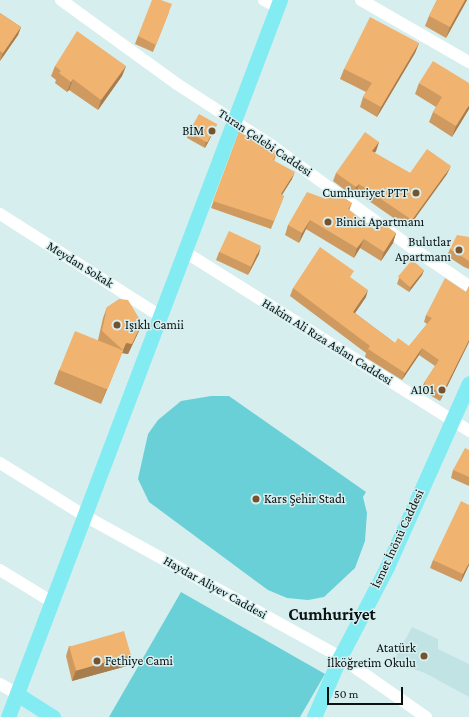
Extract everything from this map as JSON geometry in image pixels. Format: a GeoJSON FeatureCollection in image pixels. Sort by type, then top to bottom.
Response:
{"type":"FeatureCollection","features":[{"type":"Feature","properties":{"kind":"main road"},"geometry":{"type":"LineString","coordinates":[[8,717],[279,4]]}},
{"type":"Feature","properties":{"kind":"main road","name":"İsmet İnönü Caddesi"},"geometry":{"type":"LineString","coordinates":[[314,717],[340,658],[386,567],[469,383]]}},
{"type":"Feature","properties":{"kind":"main road"},"geometry":{"type":"LineString","coordinates":[[17,694],[53,717]]}},
{"type":"Feature","properties":{"kind":"street","name":"Turan Çelebi Caddesi"},"geometry":{"type":"LineString","coordinates":[[61,0],[234,122],[271,145],[415,250],[469,286]]}},
{"type":"Feature","properties":{"kind":"street"},"geometry":{"type":"LineString","coordinates":[[264,0],[279,4]]}},
{"type":"Feature","properties":{"kind":"street"},"geometry":{"type":"LineString","coordinates":[[361,0],[469,62]]}},
{"type":"Feature","properties":{"kind":"street","name":"Meydan Sokak"},"geometry":{"type":"LineString","coordinates":[[0,214],[160,316]]}},
{"type":"Feature","properties":{"kind":"street","name":"Hakim Ali Rıza Aslan Caddesi"},"geometry":{"type":"LineString","coordinates":[[184,252],[469,431]]}},
{"type":"Feature","properties":{"kind":"street","name":"Haydar Aliyev Caddesi"},"geometry":{"type":"LineString","coordinates":[[0,464],[85,516],[340,658],[426,717]]}},
{"type":"Feature","properties":{"kind":"street"},"geometry":{"type":"LineString","coordinates":[[0,570],[52,602]]}},
{"type":"Feature","properties":{"kind":"street"},"geometry":{"type":"LineString","coordinates":[[0,684],[17,694]]}},
{"type":"Feature","properties":{"kind":"shaded area","name":"Kars Şehir Stadı"},"geometry":{"type":"Polygon","coordinates":[[[211,396],[229,396],[366,492],[363,497],[367,513],[365,541],[355,568],[324,597],[308,600],[287,598],[268,590],[149,502],[138,479],[148,434],[158,420],[181,401],[211,396]]]}},
{"type":"Feature","properties":{"kind":"shaded area"},"geometry":{"type":"Polygon","coordinates":[[[181,592],[325,674],[300,717],[109,717],[181,592]]]}},
{"type":"Feature","properties":{"kind":"shaded area","name":"Atatürk İlköğretim Okulu"},"geometry":{"type":"Polygon","coordinates":[[[412,627],[438,639],[438,649],[469,664],[469,697],[425,673],[393,662],[412,627]]]}},
{"type":"Feature","properties":{"kind":"building"},"geometry":{"type":"Polygon","coordinates":[[[152,0],[161,0],[172,4],[156,45],[138,36],[152,0]]]}},
{"type":"Feature","properties":{"kind":"building"},"geometry":{"type":"Polygon","coordinates":[[[437,0],[465,0],[450,27],[429,16],[437,0]]]}},
{"type":"Feature","properties":{"kind":"building"},"geometry":{"type":"Polygon","coordinates":[[[0,13],[21,27],[3,53],[0,51],[0,13]]]}},
{"type":"Feature","properties":{"kind":"building"},"geometry":{"type":"Polygon","coordinates":[[[370,17],[419,43],[381,107],[363,97],[372,83],[344,69],[370,17]]]}},
{"type":"Feature","properties":{"kind":"building"},"geometry":{"type":"Polygon","coordinates":[[[77,31],[126,66],[101,100],[73,79],[71,82],[59,73],[61,71],[55,66],[77,31]]]}},
{"type":"Feature","properties":{"kind":"building"},"geometry":{"type":"Polygon","coordinates":[[[433,61],[469,83],[469,105],[456,126],[433,112],[442,97],[419,83],[433,61]]]}},
{"type":"Feature","properties":{"kind":"building"},"geometry":{"type":"Polygon","coordinates":[[[199,114],[217,124],[207,143],[189,132],[199,114]]]}},
{"type":"Feature","properties":{"kind":"building"},"geometry":{"type":"Polygon","coordinates":[[[239,132],[277,152],[273,160],[295,172],[281,194],[284,196],[274,221],[213,201],[239,132]]]}},
{"type":"Feature","properties":{"kind":"building"},"geometry":{"type":"Polygon","coordinates":[[[365,132],[379,142],[372,151],[410,173],[427,149],[451,166],[412,220],[359,184],[356,187],[336,173],[365,132]]]}},
{"type":"Feature","properties":{"kind":"building"},"geometry":{"type":"Polygon","coordinates":[[[333,190],[352,203],[348,209],[376,231],[381,222],[396,233],[384,252],[364,239],[357,248],[310,220],[302,233],[288,225],[307,192],[326,199],[333,190]]]}},
{"type":"Feature","properties":{"kind":"building"},"geometry":{"type":"Polygon","coordinates":[[[229,231],[261,246],[251,267],[219,252],[229,231]]]}},
{"type":"Feature","properties":{"kind":"building"},"geometry":{"type":"Polygon","coordinates":[[[457,235],[469,237],[469,261],[450,249],[457,235]]]}},
{"type":"Feature","properties":{"kind":"building"},"geometry":{"type":"Polygon","coordinates":[[[320,247],[354,271],[350,277],[368,290],[353,312],[395,343],[398,338],[409,346],[432,318],[426,315],[445,278],[466,292],[469,286],[469,340],[442,394],[424,383],[439,360],[422,348],[405,373],[368,349],[370,346],[293,288],[320,247]]]}},
{"type":"Feature","properties":{"kind":"building"},"geometry":{"type":"Polygon","coordinates":[[[412,260],[424,270],[410,287],[398,277],[412,260]]]}},
{"type":"Feature","properties":{"kind":"building","name":"Işıklı Camii"},"geometry":{"type":"Polygon","coordinates":[[[119,299],[128,300],[142,323],[132,344],[126,343],[123,350],[102,331],[107,307],[119,299]]]}},
{"type":"Feature","properties":{"kind":"building"},"geometry":{"type":"Polygon","coordinates":[[[75,331],[123,350],[107,389],[59,370],[75,331]]]}},
{"type":"Feature","properties":{"kind":"building"},"geometry":{"type":"Polygon","coordinates":[[[465,448],[469,450],[469,477],[453,470],[465,448]]]}},
{"type":"Feature","properties":{"kind":"building"},"geometry":{"type":"Polygon","coordinates":[[[461,501],[469,505],[469,563],[463,574],[433,560],[461,501]]]}},
{"type":"Feature","properties":{"kind":"building"},"geometry":{"type":"Polygon","coordinates":[[[124,631],[131,655],[76,671],[69,647],[124,631]]]}},
{"type":"Feature","properties":{"kind":"place","name":"BİM"},"geometry":{"type":"Point","coordinates":[212,131]}},
{"type":"Feature","properties":{"kind":"place","name":"Cumhuriyet PTT"},"geometry":{"type":"Point","coordinates":[416,193]}},
{"type":"Feature","properties":{"kind":"place","name":"Binici Apartmanı"},"geometry":{"type":"Point","coordinates":[328,222]}},
{"type":"Feature","properties":{"kind":"place","name":"Bulutlar Apartmanı"},"geometry":{"type":"Point","coordinates":[459,250]}},
{"type":"Feature","properties":{"kind":"place","name":"Işıklı Camii"},"geometry":{"type":"Point","coordinates":[117,325]}},
{"type":"Feature","properties":{"kind":"place","name":"A101"},"geometry":{"type":"Point","coordinates":[442,390]}},
{"type":"Feature","properties":{"kind":"place","name":"Kars Şehir Stadı"},"geometry":{"type":"Point","coordinates":[256,499]}},
{"type":"Feature","properties":{"kind":"place","name":"Atatürk İlköğretim Okulu"},"geometry":{"type":"Point","coordinates":[424,656]}},
{"type":"Feature","properties":{"kind":"place","name":"Fethiye Cami"},"geometry":{"type":"Point","coordinates":[97,661]}},
{"type":"Feature","properties":{"kind":"district","name":"Cumhuriyet"},"geometry":{"type":"Point","coordinates":[332,615]}}]}
